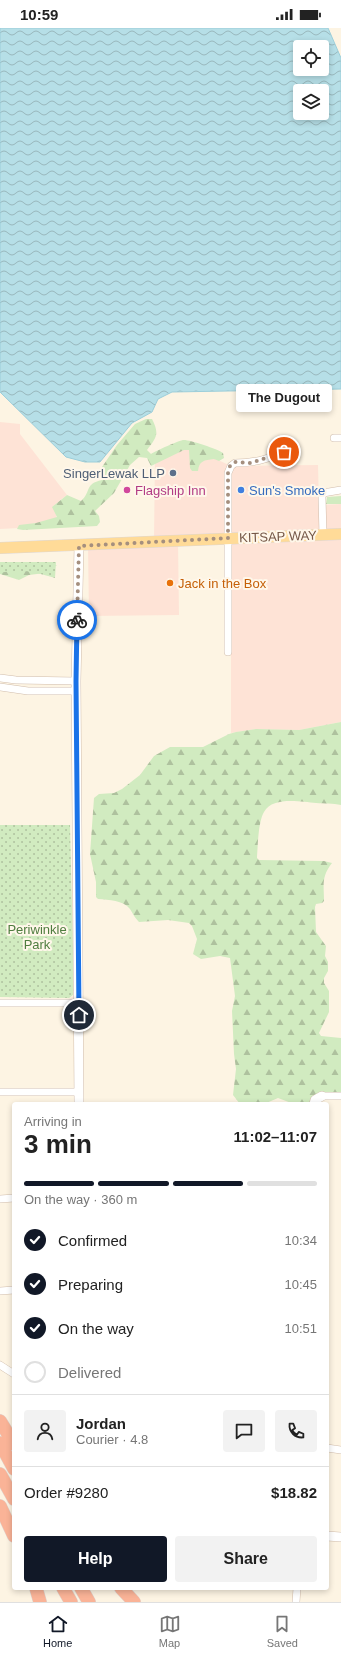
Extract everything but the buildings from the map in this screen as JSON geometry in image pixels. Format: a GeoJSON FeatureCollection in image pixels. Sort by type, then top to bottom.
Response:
{"type":"FeatureCollection","features":[{"type":"Feature","properties":{"kind":"highway"},"geometry":{"type":"LineString","coordinates":[[0,1421],[12,1441]]}},
{"type":"Feature","properties":{"kind":"highway"},"geometry":{"type":"LineString","coordinates":[[0,1444],[12,1465]]}},
{"type":"Feature","properties":{"kind":"highway"},"geometry":{"type":"LineString","coordinates":[[0,1474],[12,1495]]}},
{"type":"Feature","properties":{"kind":"highway"},"geometry":{"type":"LineString","coordinates":[[0,1506],[12,1532]]}},
{"type":"Feature","properties":{"kind":"highway"},"geometry":{"type":"LineString","coordinates":[[37,1590],[40,1602]]}},
{"type":"Feature","properties":{"kind":"highway"},"geometry":{"type":"LineString","coordinates":[[65,1590],[71,1602]]}},
{"type":"Feature","properties":{"kind":"highway"},"geometry":{"type":"LineString","coordinates":[[82,1590],[89,1602]]}},
{"type":"Feature","properties":{"kind":"highway"},"geometry":{"type":"LineString","coordinates":[[124,1590],[134,1602]]}},
{"type":"Feature","properties":{"kind":"main road","name":"KITSAP WAY"},"geometry":{"type":"LineString","coordinates":[[0,548],[79,546],[341,534]]}},
{"type":"Feature","properties":{"kind":"street"},"geometry":{"type":"LineString","coordinates":[[228,652],[228,473],[230,466],[235,462],[251,463],[275,456],[294,447]]}},
{"type":"Feature","properties":{"kind":"street"},"geometry":{"type":"LineString","coordinates":[[323,535],[322,497],[324,493],[341,490]]}},
{"type":"Feature","properties":{"kind":"street"},"geometry":{"type":"LineString","coordinates":[[79,546],[76,681],[79,1102]]}},
{"type":"Feature","properties":{"kind":"street"},"geometry":{"type":"LineString","coordinates":[[0,678],[16,680],[76,681]]}},
{"type":"Feature","properties":{"kind":"street"},"geometry":{"type":"LineString","coordinates":[[0,687],[28,691],[76,691]]}},
{"type":"Feature","properties":{"kind":"street"},"geometry":{"type":"LineString","coordinates":[[0,1003],[79,1003]]}},
{"type":"Feature","properties":{"kind":"street"},"geometry":{"type":"LineString","coordinates":[[0,1092],[79,1092]]}},
{"type":"Feature","properties":{"kind":"street"},"geometry":{"type":"LineString","coordinates":[[314,1102],[315,1100],[322,1096],[341,1096]]}},
{"type":"Feature","properties":{"kind":"street"},"geometry":{"type":"LineString","coordinates":[[0,1199],[12,1198]]}},
{"type":"Feature","properties":{"kind":"street"},"geometry":{"type":"LineString","coordinates":[[0,1291],[12,1290]]}},
{"type":"Feature","properties":{"kind":"street"},"geometry":{"type":"LineString","coordinates":[[0,1365],[12,1373]]}},
{"type":"Feature","properties":{"kind":"street"},"geometry":{"type":"LineString","coordinates":[[329,1448],[341,1450]]}},
{"type":"Feature","properties":{"kind":"street"},"geometry":{"type":"LineString","coordinates":[[329,1536],[341,1537]]}},
{"type":"Feature","properties":{"kind":"street"},"geometry":{"type":"LineString","coordinates":[[296,1590],[296,1602]]}},
{"type":"Feature","properties":{"kind":"shaded area"},"geometry":{"type":"Polygon","coordinates":[[[0,422],[20,424],[20,434],[67,495],[59,501],[56,514],[58,526],[0,529],[0,422]]]}},
{"type":"Feature","properties":{"kind":"shaded area"},"geometry":{"type":"Polygon","coordinates":[[[190,447],[231,466],[318,465],[319,505],[341,504],[341,533],[154,539],[155,457],[190,447]]]}},
{"type":"Feature","properties":{"kind":"shaded area"},"geometry":{"type":"Polygon","coordinates":[[[341,537],[341,722],[299,730],[256,729],[231,733],[231,540],[341,537]]]}},
{"type":"Feature","properties":{"kind":"shaded area"},"geometry":{"type":"Polygon","coordinates":[[[178,542],[179,615],[89,616],[88,546],[178,542]]]}},
{"type":"Feature","properties":{"kind":"green space"},"geometry":{"type":"Polygon","coordinates":[[[146,419],[152,419],[156,428],[155,439],[147,450],[151,454],[162,448],[184,440],[192,441],[220,451],[223,453],[224,458],[219,461],[214,459],[205,461],[201,463],[198,471],[192,471],[190,468],[189,450],[184,450],[151,466],[147,458],[139,457],[130,465],[114,493],[95,511],[99,516],[100,522],[97,526],[23,530],[17,529],[19,525],[36,523],[57,517],[52,507],[67,495],[81,501],[90,486],[102,480],[102,467],[117,445],[135,424],[146,419]]]}},
{"type":"Feature","properties":{"kind":"green space"},"geometry":{"type":"Polygon","coordinates":[[[341,496],[341,504],[326,504],[327,497],[341,496]]]}},
{"type":"Feature","properties":{"kind":"green space"},"geometry":{"type":"Polygon","coordinates":[[[0,562],[56,562],[55,578],[28,571],[0,573],[0,562]]]}},
{"type":"Feature","properties":{"kind":"green space"},"geometry":{"type":"Polygon","coordinates":[[[0,564],[57,565],[45,573],[29,575],[19,580],[0,574],[0,564]]]}},
{"type":"Feature","properties":{"kind":"green space"},"geometry":{"type":"Polygon","coordinates":[[[341,722],[341,805],[288,801],[280,802],[268,807],[262,816],[257,858],[259,860],[324,861],[332,863],[328,868],[325,877],[324,901],[316,904],[315,907],[316,932],[326,946],[325,956],[328,962],[328,971],[324,978],[324,983],[329,991],[329,1012],[319,1033],[321,1036],[341,1038],[341,1093],[316,1102],[289,1102],[278,1098],[269,1102],[238,1102],[233,1095],[236,1069],[232,1011],[235,996],[230,958],[220,956],[201,959],[193,954],[197,939],[192,926],[189,923],[168,920],[139,922],[130,909],[124,904],[116,901],[98,899],[96,897],[96,882],[90,854],[94,798],[99,794],[114,793],[122,789],[140,775],[154,756],[170,747],[203,747],[229,734],[256,729],[299,730],[341,722]]]}},
{"type":"Feature","properties":{"kind":"green space","name":"Periwinkle Park"},"geometry":{"type":"Polygon","coordinates":[[[0,825],[70,825],[74,990],[73,995],[69,998],[0,997],[0,825]]]}},
{"type":"Feature","properties":{"kind":"water"},"geometry":{"type":"Polygon","coordinates":[[[0,28],[328,28],[341,58],[341,389],[172,392],[158,399],[152,412],[132,423],[100,462],[85,462],[66,457],[0,392],[0,28]]]}},
{"type":"Feature","properties":{"kind":"way so far"},"geometry":{"type":"LineString","coordinates":[[77,620],[79,546],[228,538],[228,473],[230,466],[235,462],[251,463],[284,452]]}},
{"type":"Feature","properties":{"kind":"place","name":"The Dugout"},"geometry":{"type":"Point","coordinates":[284,452]}},
{"type":"Feature","properties":{"kind":"place","name":"SingerLewak LLP"},"geometry":{"type":"Point","coordinates":[173,473]}},
{"type":"Feature","properties":{"kind":"place","name":"Flagship Inn"},"geometry":{"type":"Point","coordinates":[127,490]}},
{"type":"Feature","properties":{"kind":"place","name":"Sun's Smoke"},"geometry":{"type":"Point","coordinates":[241,490]}},
{"type":"Feature","properties":{"kind":"place","name":"Jack in the Box"},"geometry":{"type":"Point","coordinates":[170,583]}},
{"type":"Feature","properties":{"kind":"route"},"geometry":{"type":"LineString","coordinates":[[77,620],[76,681],[79,1015]]}}]}
